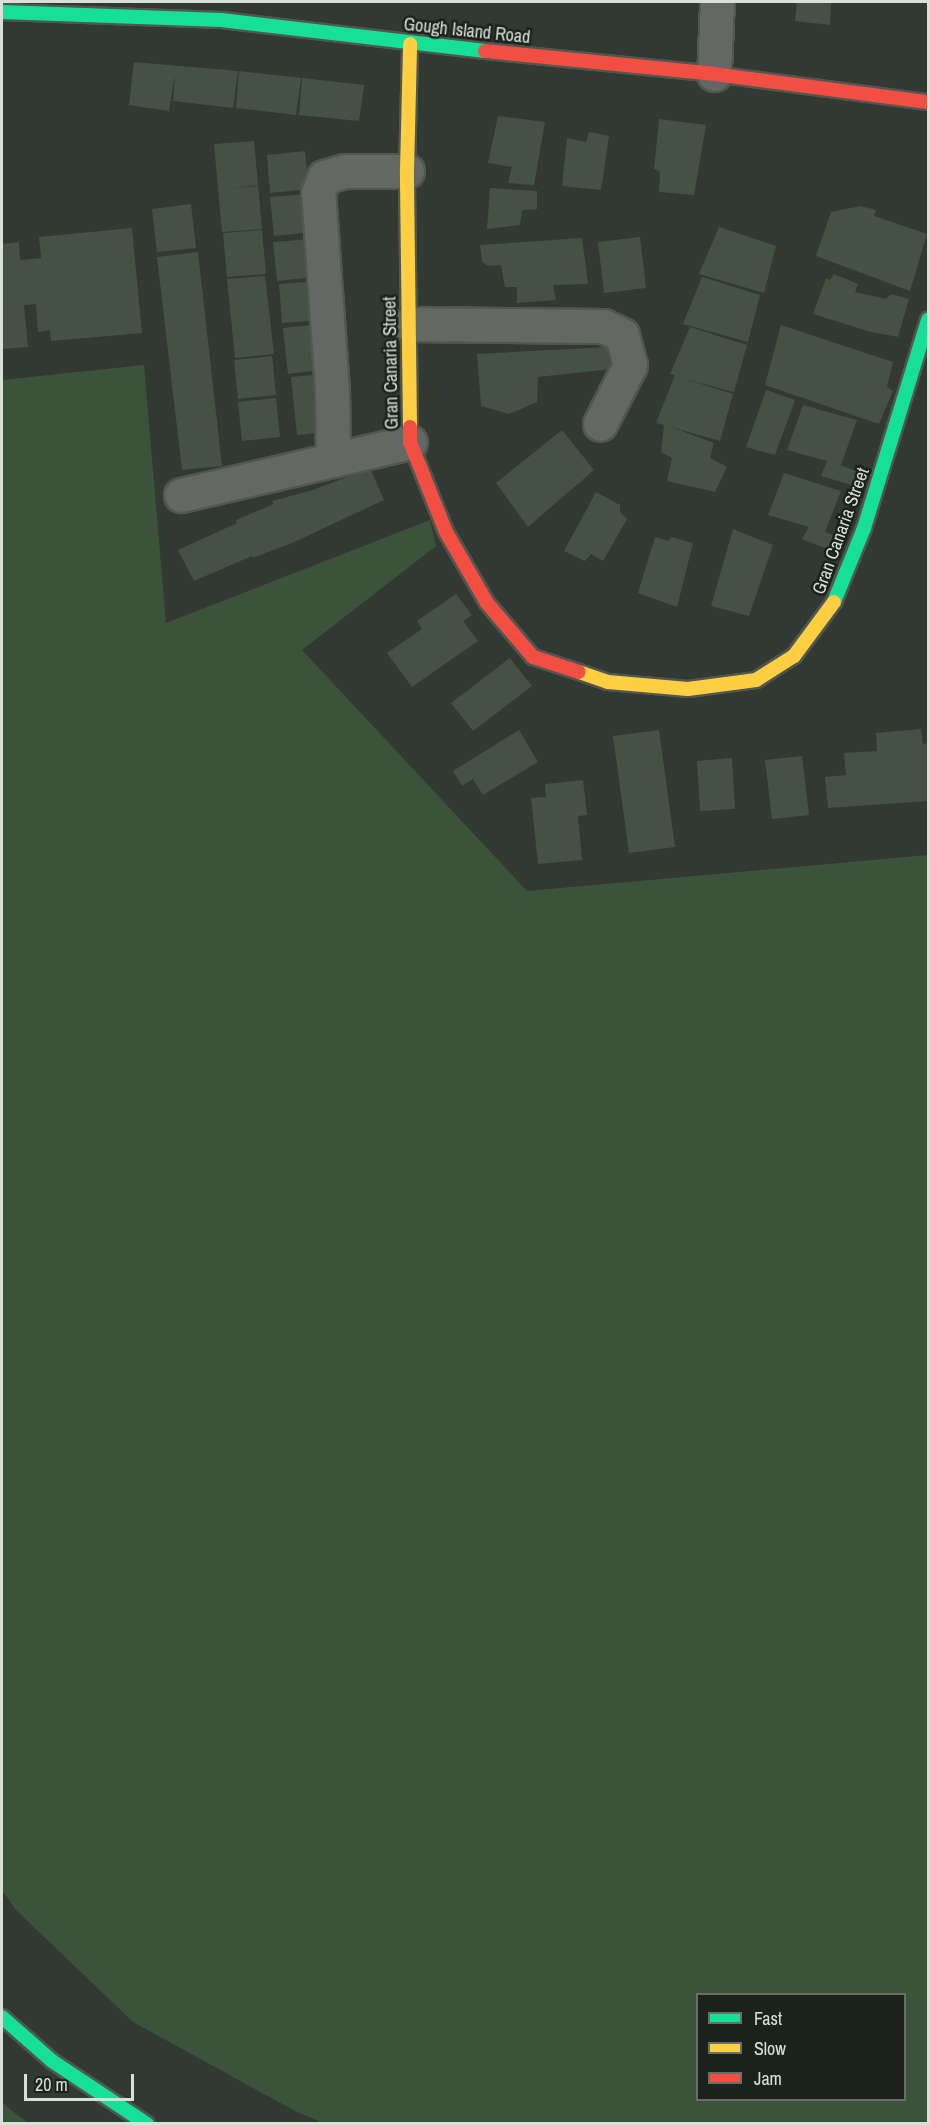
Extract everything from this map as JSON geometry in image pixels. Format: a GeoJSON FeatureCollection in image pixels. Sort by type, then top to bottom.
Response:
{"type":"FeatureCollection","features":[{"type":"Feature","properties":{"kind":"street"},"geometry":{"type":"LineString","coordinates":[[714,74],[717,2]]}},
{"type":"Feature","properties":{"kind":"street","name":"Gough Island Road"},"geometry":{"type":"LineString","coordinates":[[2,12],[63,8],[220,20],[410,44],[714,74],[928,102]]}},
{"type":"Feature","properties":{"kind":"street","name":"Gran Canaria Street"},"geometry":{"type":"LineString","coordinates":[[410,44],[407,171],[410,442],[446,532],[475,583],[487,603],[533,657],[608,682],[688,689],[756,680],[794,656],[832,606],[864,528],[928,320]]}},
{"type":"Feature","properties":{"kind":"street"},"geometry":{"type":"LineString","coordinates":[[333,460],[332,391],[318,193],[324,177],[345,171],[407,171]]}},
{"type":"Feature","properties":{"kind":"street"},"geometry":{"type":"LineString","coordinates":[[409,324],[603,326],[622,334],[630,365],[600,424]]}},
{"type":"Feature","properties":{"kind":"street"},"geometry":{"type":"LineString","coordinates":[[181,495],[410,442]]}},
{"type":"Feature","properties":{"kind":"street"},"geometry":{"type":"LineString","coordinates":[[2,2017],[52,2061],[147,2124]]}},
{"type":"Feature","properties":{"kind":"green space"},"geometry":{"type":"Polygon","coordinates":[[[144,365],[166,623],[430,520],[436,546],[302,650],[527,891],[928,855],[928,2123],[324,2123],[297,2112],[133,2022],[16,1910],[2,1890],[2,380],[144,365]]]}},
{"type":"Feature","properties":{"kind":"green space"},"geometry":{"type":"Polygon","coordinates":[[[2,2103],[28,2123],[2,2123],[2,2103]]]}},
{"type":"Feature","properties":{"kind":"building"},"geometry":{"type":"Polygon","coordinates":[[[797,2],[831,2],[830,25],[795,21],[797,2]]]}},
{"type":"Feature","properties":{"kind":"building"},"geometry":{"type":"Polygon","coordinates":[[[134,62],[238,71],[233,108],[173,101],[175,74],[169,111],[129,105],[134,62]]]}},
{"type":"Feature","properties":{"kind":"building"},"geometry":{"type":"Polygon","coordinates":[[[239,71],[301,78],[296,115],[236,108],[239,71]]]}},
{"type":"Feature","properties":{"kind":"building"},"geometry":{"type":"Polygon","coordinates":[[[302,78],[364,85],[359,121],[299,115],[302,78]]]}},
{"type":"Feature","properties":{"kind":"building"},"geometry":{"type":"Polygon","coordinates":[[[498,116],[545,122],[534,185],[508,183],[512,167],[488,163],[498,116]]]}},
{"type":"Feature","properties":{"kind":"building"},"geometry":{"type":"Polygon","coordinates":[[[659,119],[706,125],[694,195],[659,192],[660,172],[654,169],[659,119]]]}},
{"type":"Feature","properties":{"kind":"building"},"geometry":{"type":"Polygon","coordinates":[[[589,132],[609,136],[601,190],[562,186],[567,138],[586,142],[589,132]]]}},
{"type":"Feature","properties":{"kind":"building"},"geometry":{"type":"Polygon","coordinates":[[[254,141],[258,185],[231,188],[258,186],[262,229],[222,232],[214,144],[254,141]]]}},
{"type":"Feature","properties":{"kind":"building"},"geometry":{"type":"Polygon","coordinates":[[[305,151],[309,189],[270,193],[267,155],[305,151]]]}},
{"type":"Feature","properties":{"kind":"building"},"geometry":{"type":"Polygon","coordinates":[[[490,188],[537,191],[537,209],[522,210],[520,225],[487,229],[490,188]]]}},
{"type":"Feature","properties":{"kind":"building"},"geometry":{"type":"Polygon","coordinates":[[[308,194],[312,232],[274,236],[270,197],[308,194]]]}},
{"type":"Feature","properties":{"kind":"building"},"geometry":{"type":"Polygon","coordinates":[[[191,204],[196,248],[157,252],[152,209],[191,204]]]}},
{"type":"Feature","properties":{"kind":"building"},"geometry":{"type":"Polygon","coordinates":[[[861,206],[876,210],[874,216],[927,234],[910,291],[816,256],[831,212],[861,206]]]}},
{"type":"Feature","properties":{"kind":"building"},"geometry":{"type":"Polygon","coordinates":[[[719,227],[776,246],[764,293],[699,274],[719,227]]]}},
{"type":"Feature","properties":{"kind":"building"},"geometry":{"type":"Polygon","coordinates":[[[132,228],[142,333],[51,341],[50,330],[38,332],[36,304],[24,305],[28,347],[2,349],[2,244],[19,242],[20,260],[41,258],[39,237],[132,228]]]}},
{"type":"Feature","properties":{"kind":"building"},"geometry":{"type":"Polygon","coordinates":[[[262,230],[266,274],[227,277],[223,233],[262,230]]]}},
{"type":"Feature","properties":{"kind":"building"},"geometry":{"type":"Polygon","coordinates":[[[640,237],[646,288],[604,293],[598,242],[640,237]]]}},
{"type":"Feature","properties":{"kind":"building"},"geometry":{"type":"Polygon","coordinates":[[[582,238],[588,284],[553,285],[556,300],[517,303],[517,287],[505,287],[501,265],[488,266],[482,262],[480,245],[582,238]]]}},
{"type":"Feature","properties":{"kind":"building"},"geometry":{"type":"Polygon","coordinates":[[[312,239],[315,277],[277,281],[273,242],[312,239]]]}},
{"type":"Feature","properties":{"kind":"building"},"geometry":{"type":"Polygon","coordinates":[[[198,252],[222,466],[182,470],[157,257],[198,252]]]}},
{"type":"Feature","properties":{"kind":"building"},"geometry":{"type":"Polygon","coordinates":[[[834,274],[858,284],[855,292],[886,299],[891,294],[909,299],[898,337],[871,332],[813,314],[826,278],[830,280],[834,274]]]}},
{"type":"Feature","properties":{"kind":"building"},"geometry":{"type":"Polygon","coordinates":[[[265,276],[274,354],[235,358],[227,279],[265,276]]]}},
{"type":"Feature","properties":{"kind":"building"},"geometry":{"type":"Polygon","coordinates":[[[702,277],[760,295],[748,342],[683,324],[702,277]]]}},
{"type":"Feature","properties":{"kind":"building"},"geometry":{"type":"Polygon","coordinates":[[[317,281],[320,320],[282,323],[279,284],[317,281]]]}},
{"type":"Feature","properties":{"kind":"building"},"geometry":{"type":"Polygon","coordinates":[[[321,324],[327,369],[288,374],[283,328],[321,324]]]}},
{"type":"Feature","properties":{"kind":"building"},"geometry":{"type":"Polygon","coordinates":[[[781,325],[893,362],[887,387],[893,391],[879,424],[765,385],[781,325]]]}},
{"type":"Feature","properties":{"kind":"building"},"geometry":{"type":"Polygon","coordinates":[[[690,327],[747,345],[734,392],[685,379],[733,394],[720,441],[671,427],[714,443],[710,458],[727,467],[715,492],[667,481],[672,458],[661,452],[664,425],[656,423],[675,375],[670,374],[690,327]]]}},
{"type":"Feature","properties":{"kind":"building"},"geometry":{"type":"Polygon","coordinates":[[[607,347],[611,369],[538,377],[537,402],[509,414],[481,406],[477,354],[607,347]]]}},
{"type":"Feature","properties":{"kind":"building"},"geometry":{"type":"Polygon","coordinates":[[[272,356],[276,395],[238,399],[234,360],[272,356]]]}},
{"type":"Feature","properties":{"kind":"building"},"geometry":{"type":"Polygon","coordinates":[[[323,374],[328,432],[297,435],[291,377],[323,374]]]}},
{"type":"Feature","properties":{"kind":"building"},"geometry":{"type":"Polygon","coordinates":[[[766,390],[795,400],[775,455],[746,447],[766,390]]]}},
{"type":"Feature","properties":{"kind":"building"},"geometry":{"type":"Polygon","coordinates":[[[276,398],[280,437],[242,441],[238,402],[276,398]]]}},
{"type":"Feature","properties":{"kind":"building"},"geometry":{"type":"Polygon","coordinates":[[[803,405],[857,420],[841,465],[832,462],[859,472],[855,486],[821,476],[827,461],[787,450],[803,405]]]}},
{"type":"Feature","properties":{"kind":"building"},"geometry":{"type":"Polygon","coordinates":[[[562,430],[594,470],[528,527],[496,483],[562,430]]]}},
{"type":"Feature","properties":{"kind":"building"},"geometry":{"type":"Polygon","coordinates":[[[370,468],[384,500],[292,543],[253,558],[252,556],[194,581],[178,550],[237,523],[236,520],[274,504],[272,501],[313,490],[370,468]]]}},
{"type":"Feature","properties":{"kind":"building"},"geometry":{"type":"Polygon","coordinates":[[[784,473],[841,491],[825,532],[840,538],[836,552],[802,539],[809,527],[768,515],[784,473]]]}},
{"type":"Feature","properties":{"kind":"building"},"geometry":{"type":"Polygon","coordinates":[[[596,492],[620,505],[620,512],[627,519],[603,561],[591,554],[585,561],[564,551],[596,492]]]}},
{"type":"Feature","properties":{"kind":"building"},"geometry":{"type":"Polygon","coordinates":[[[733,529],[773,545],[749,616],[711,606],[733,529]]]}},
{"type":"Feature","properties":{"kind":"building"},"geometry":{"type":"Polygon","coordinates":[[[655,537],[669,541],[671,537],[693,543],[677,607],[638,593],[655,537]]]}},
{"type":"Feature","properties":{"kind":"building"},"geometry":{"type":"Polygon","coordinates":[[[456,594],[472,615],[463,621],[478,641],[412,687],[387,653],[422,629],[417,621],[456,594]]]}},
{"type":"Feature","properties":{"kind":"building"},"geometry":{"type":"Polygon","coordinates":[[[510,658],[532,686],[473,731],[451,703],[510,658]]]}},
{"type":"Feature","properties":{"kind":"building"},"geometry":{"type":"Polygon","coordinates":[[[921,729],[923,744],[928,743],[928,801],[828,808],[825,777],[846,775],[844,753],[877,751],[876,733],[921,729]]]}},
{"type":"Feature","properties":{"kind":"building"},"geometry":{"type":"Polygon","coordinates":[[[519,730],[538,762],[483,795],[473,779],[462,786],[453,771],[519,730]]]}},
{"type":"Feature","properties":{"kind":"building"},"geometry":{"type":"Polygon","coordinates":[[[659,730],[675,847],[629,853],[613,736],[659,730]]]}},
{"type":"Feature","properties":{"kind":"building"},"geometry":{"type":"Polygon","coordinates":[[[802,756],[809,815],[772,819],[765,760],[802,756]]]}},
{"type":"Feature","properties":{"kind":"building"},"geometry":{"type":"Polygon","coordinates":[[[732,758],[735,809],[700,811],[697,761],[732,758]]]}},
{"type":"Feature","properties":{"kind":"building"},"geometry":{"type":"Polygon","coordinates":[[[583,780],[587,815],[578,816],[582,860],[538,864],[531,798],[546,797],[545,784],[583,780]]]}},
{"type":"Feature","properties":{"kind":"traffic: fast"},"geometry":{"type":"LineString","coordinates":[[2,12],[221,20],[485,51]]}},
{"type":"Feature","properties":{"kind":"traffic: fast"},"geometry":{"type":"LineString","coordinates":[[834,602],[864,528],[928,320]]}},
{"type":"Feature","properties":{"kind":"traffic: fast"},"geometry":{"type":"LineString","coordinates":[[2,2017],[52,2061],[147,2124]]}},
{"type":"Feature","properties":{"kind":"traffic: slow"},"geometry":{"type":"LineString","coordinates":[[410,44],[407,171],[410,427]]}},
{"type":"Feature","properties":{"kind":"traffic: slow"},"geometry":{"type":"LineString","coordinates":[[579,672],[608,682],[688,689],[756,680],[794,656],[834,602]]}},
{"type":"Feature","properties":{"kind":"traffic: jam"},"geometry":{"type":"LineString","coordinates":[[485,51],[714,74],[928,102]]}},
{"type":"Feature","properties":{"kind":"traffic: jam"},"geometry":{"type":"LineString","coordinates":[[410,427],[410,442],[446,532],[487,603],[533,657],[579,672]]}}]}
